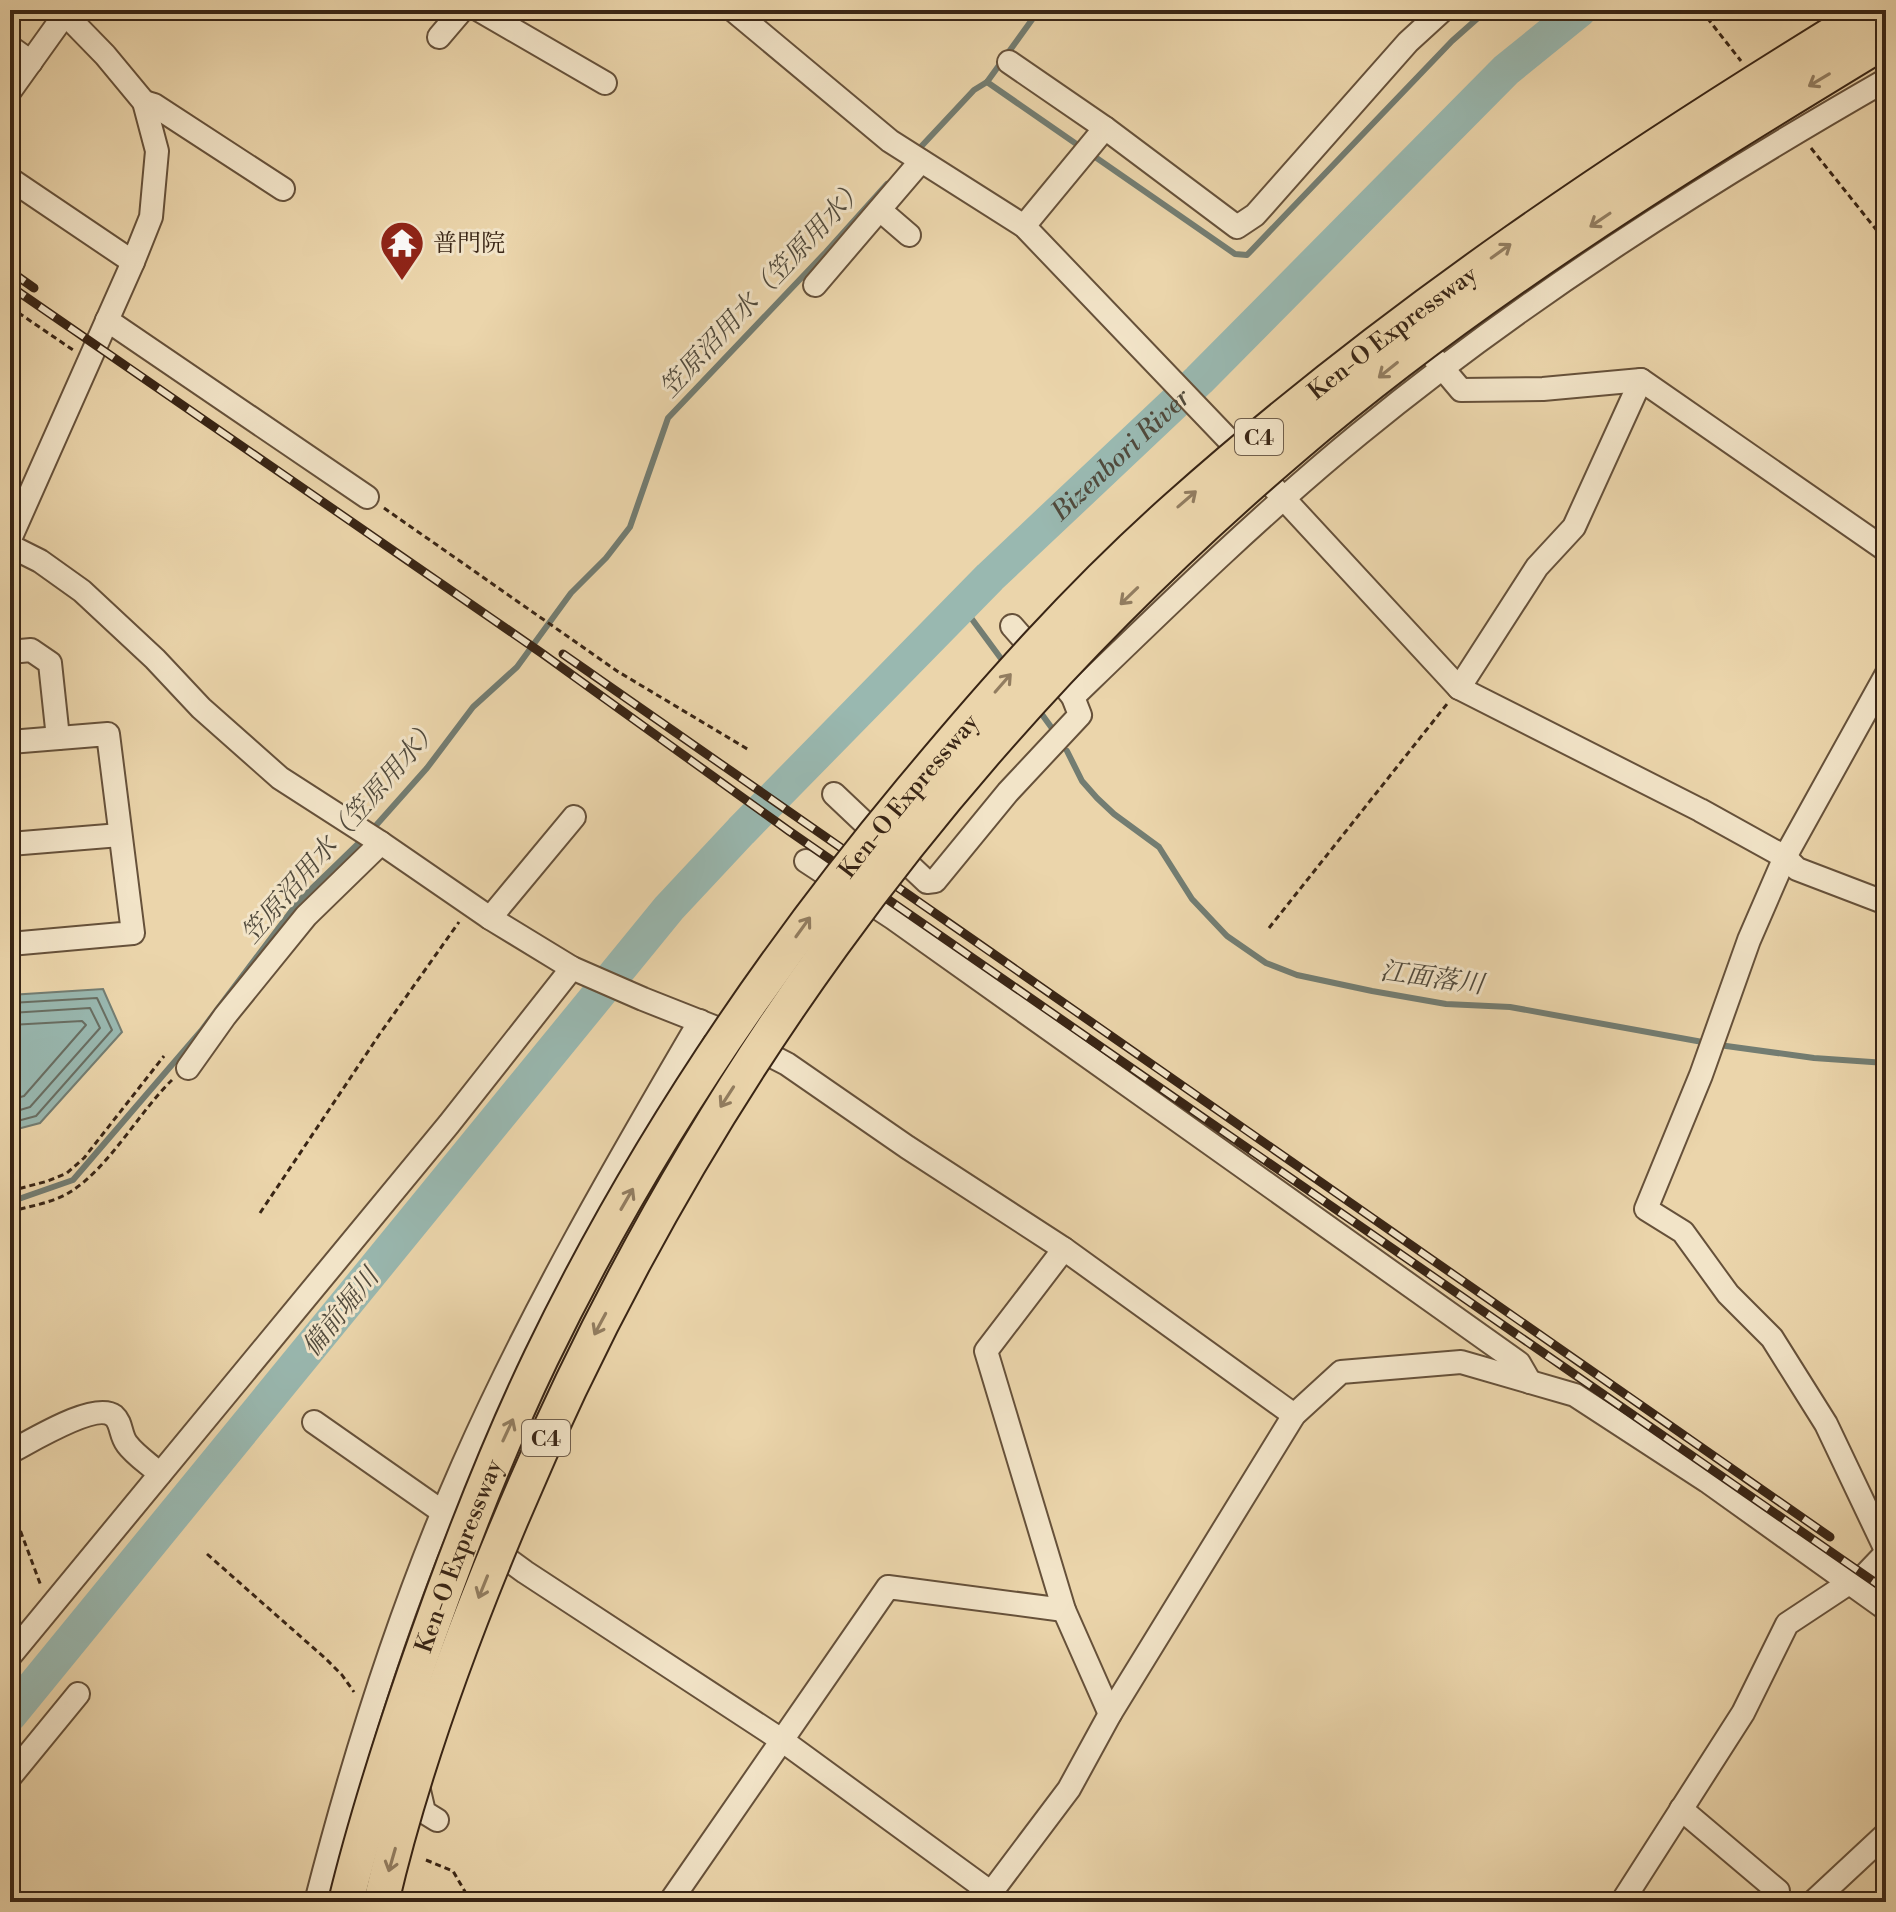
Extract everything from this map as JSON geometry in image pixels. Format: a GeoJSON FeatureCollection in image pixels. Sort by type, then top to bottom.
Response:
{"type":"FeatureCollection","features":[{"type":"Feature","properties":{"kind":"highway","name":"Ken-O Expressway"},"geometry":{"type":"LineString","coordinates":[[346,1902],[387,1756],[452,1568],[494,1460],[542,1356],[639,1179],[757,990],[884,823],[1011,674],[1088,594],[1174,510],[1281,417],[1394,329],[1506,248],[1678,131],[1872,10]]}},
{"type":"Feature","properties":{"kind":"highway","name":"Ken-O Expressway"},"geometry":{"type":"LineString","coordinates":[[381,1902],[426,1740],[481,1592],[529,1474],[590,1343],[721,1107],[793,996],[908,843],[975,762],[1110,615],[1200,528],[1297,443],[1411,351],[1523,272],[1647,188],[1886,40]]}},
{"type":"Feature","properties":{"kind":"street"},"geometry":{"type":"LineString","coordinates":[[439,37],[462,10]]}},
{"type":"Feature","properties":{"kind":"street"},"geometry":{"type":"LineString","coordinates":[[479,10],[605,83]]}},
{"type":"Feature","properties":{"kind":"street"},"geometry":{"type":"LineString","coordinates":[[733,10],[890,141],[1024,226],[1213,422],[1459,688],[1700,810],[1785,857],[1797,869],[1886,903]]}},
{"type":"Feature","properties":{"kind":"street"},"geometry":{"type":"LineString","coordinates":[[1009,62],[1105,128],[1237,227],[1255,215],[1408,42],[1443,10]]}},
{"type":"Feature","properties":{"kind":"street"},"geometry":{"type":"LineString","coordinates":[[10,91],[67,12],[144,102],[157,151],[151,217],[10,539]]}},
{"type":"Feature","properties":{"kind":"street"},"geometry":{"type":"LineString","coordinates":[[10,47],[31,62]]}},
{"type":"Feature","properties":{"kind":"street"},"geometry":{"type":"LineString","coordinates":[[1073,697],[1284,499],[1357,435],[1442,368],[1621,243],[1797,131],[1886,80]]}},
{"type":"Feature","properties":{"kind":"street"},"geometry":{"type":"LineString","coordinates":[[144,102],[154,105],[283,189]]}},
{"type":"Feature","properties":{"kind":"street"},"geometry":{"type":"LineString","coordinates":[[1024,226],[1105,128]]}},
{"type":"Feature","properties":{"kind":"street"},"geometry":{"type":"LineString","coordinates":[[815,285],[921,161]]}},
{"type":"Feature","properties":{"kind":"street"},"geometry":{"type":"LineString","coordinates":[[10,179],[133,262]]}},
{"type":"Feature","properties":{"kind":"street"},"geometry":{"type":"LineString","coordinates":[[880,210],[909,235]]}},
{"type":"Feature","properties":{"kind":"street"},"geometry":{"type":"LineString","coordinates":[[107,320],[367,497]]}},
{"type":"Feature","properties":{"kind":"street"},"geometry":{"type":"LineString","coordinates":[[1410,329],[1461,390],[1543,389],[1641,380],[1886,550]]}},
{"type":"Feature","properties":{"kind":"street"},"geometry":{"type":"LineString","coordinates":[[1459,688],[1537,567],[1574,527],[1641,380]]}},
{"type":"Feature","properties":{"kind":"street"},"geometry":{"type":"LineString","coordinates":[[10,546],[40,561],[82,591],[155,659],[201,708],[280,778],[379,841],[490,918],[574,968],[700,1021],[787,1064],[1064,1249],[1294,1415]]}},
{"type":"Feature","properties":{"kind":"street"},"geometry":{"type":"LineString","coordinates":[[834,794],[927,882],[935,881],[1008,792],[1080,715],[1073,697],[1012,626]]}},
{"type":"Feature","properties":{"kind":"street"},"geometry":{"type":"LineString","coordinates":[[10,652],[31,650],[50,663],[58,738]]}},
{"type":"Feature","properties":{"kind":"street"},"geometry":{"type":"LineString","coordinates":[[1622,1902],[1743,1713],[1787,1624],[1874,1568],[1886,1551],[1826,1424],[1772,1338],[1728,1294],[1683,1232],[1646,1209],[1701,1075],[1749,940],[1785,857],[1886,675]]}},
{"type":"Feature","properties":{"kind":"street"},"geometry":{"type":"LineString","coordinates":[[10,742],[108,734],[133,933],[10,944]]}},
{"type":"Feature","properties":{"kind":"street"},"geometry":{"type":"LineString","coordinates":[[490,918],[574,817]]}},
{"type":"Feature","properties":{"kind":"street"},"geometry":{"type":"LineString","coordinates":[[10,844],[120,835]]}},
{"type":"Feature","properties":{"kind":"street"},"geometry":{"type":"LineString","coordinates":[[188,1068],[225,1016],[306,916],[379,841]]}},
{"type":"Feature","properties":{"kind":"street"},"geometry":{"type":"LineString","coordinates":[[806,861],[906,927],[1519,1363],[1530,1382]]}},
{"type":"Feature","properties":{"kind":"street"},"geometry":{"type":"LineString","coordinates":[[10,1656],[574,968]]}},
{"type":"Feature","properties":{"kind":"street"},"geometry":{"type":"LineString","coordinates":[[316,1902],[364,1733],[400,1624],[443,1512],[502,1381],[572,1243],[700,1021]]}},
{"type":"Feature","properties":{"kind":"street"},"geometry":{"type":"LineString","coordinates":[[1064,1249],[986,1351],[1064,1610],[1110,1714]]}},
{"type":"Feature","properties":{"kind":"street"},"geometry":{"type":"LineString","coordinates":[[314,1422],[525,1572],[783,1741],[991,1899],[1069,1789],[1110,1714],[1294,1415],[1341,1372],[1461,1362],[1575,1395],[1707,1481],[1886,1609]]}},
{"type":"Feature","properties":{"kind":"street"},"geometry":{"type":"LineString","coordinates":[[10,1452],[87,1414],[103,1412],[112,1414],[128,1445],[160,1474]]}},
{"type":"Feature","properties":{"kind":"street"},"geometry":{"type":"LineString","coordinates":[[670,1902],[888,1587],[1064,1610]]}},
{"type":"Feature","properties":{"kind":"street"},"geometry":{"type":"LineString","coordinates":[[10,1777],[78,1694]]}},
{"type":"Feature","properties":{"kind":"street"},"geometry":{"type":"LineString","coordinates":[[364,1733],[411,1752],[424,1812],[437,1820]]}},
{"type":"Feature","properties":{"kind":"street"},"geometry":{"type":"LineString","coordinates":[[1681,1809],[1784,1898]]}},
{"type":"Feature","properties":{"kind":"street"},"geometry":{"type":"LineString","coordinates":[[1813,1902],[1886,1834]]}},
{"type":"Feature","properties":{"kind":"path"},"geometry":{"type":"LineString","coordinates":[[1797,131],[1886,242]]}},
{"type":"Feature","properties":{"kind":"path"},"geometry":{"type":"LineString","coordinates":[[10,307],[88,362]]}},
{"type":"Feature","properties":{"kind":"path"},"geometry":{"type":"LineString","coordinates":[[367,497],[617,671],[749,750]]}},
{"type":"Feature","properties":{"kind":"path"},"geometry":{"type":"LineString","coordinates":[[1269,928],[1459,688]]}},
{"type":"Feature","properties":{"kind":"path"},"geometry":{"type":"LineString","coordinates":[[260,1213],[379,1035],[472,904]]}},
{"type":"Feature","properties":{"kind":"path"},"geometry":{"type":"LineString","coordinates":[[10,1191],[67,1173],[84,1158],[164,1056]]}},
{"type":"Feature","properties":{"kind":"path"},"geometry":{"type":"LineString","coordinates":[[10,1212],[58,1197],[82,1183],[168,1084],[188,1068]]}},
{"type":"Feature","properties":{"kind":"path"},"geometry":{"type":"LineString","coordinates":[[10,1503],[50,1607]]}},
{"type":"Feature","properties":{"kind":"path"},"geometry":{"type":"LineString","coordinates":[[207,1554],[326,1659],[359,1699],[373,1706]]}},
{"type":"Feature","properties":{"kind":"path"},"geometry":{"type":"LineString","coordinates":[[426,1860],[453,1871],[471,1902]]}},
{"type":"Feature","properties":{"kind":"water"},"geometry":{"type":"Polygon","coordinates":[[[103,989],[122,1032],[40,1123],[10,1131],[10,995],[103,989]]]}},
{"type":"Feature","properties":{"kind":"waterway","name":"笠原沼用水（笠原用水）"},"geometry":{"type":"LineString","coordinates":[[916,152],[974,90],[987,82],[1039,10]]}},
{"type":"Feature","properties":{"kind":"waterway","name":"笠原沼用水（笠原用水）"},"geometry":{"type":"LineString","coordinates":[[987,82],[1235,254],[1247,255],[1452,41],[1487,10]]}},
{"type":"Feature","properties":{"kind":"waterway","name":"Bizenbori River"},"geometry":{"type":"LineString","coordinates":[[10,1715],[669,908],[990,577],[1199,380],[1506,70],[1580,10]]}},
{"type":"Feature","properties":{"kind":"waterway","name":"笠原沼用水（笠原用水）"},"geometry":{"type":"LineString","coordinates":[[371,831],[427,768],[473,707],[517,667],[571,593],[606,558],[630,527],[668,418],[887,184]]}},
{"type":"Feature","properties":{"kind":"waterway","name":"江面落川"},"geometry":{"type":"LineString","coordinates":[[963,607],[1005,664]]}},
{"type":"Feature","properties":{"kind":"waterway","name":"江面落川"},"geometry":{"type":"LineString","coordinates":[[1038,709],[1054,731]]}},
{"type":"Feature","properties":{"kind":"waterway","name":"江面落川"},"geometry":{"type":"LineString","coordinates":[[1067,751],[1082,781],[1097,798],[1159,847],[1192,899],[1227,936],[1266,963],[1297,975],[1372,991],[1446,1004],[1510,1007],[1708,1043]]}},
{"type":"Feature","properties":{"kind":"waterway","name":"笠原沼用水（笠原用水）"},"geometry":{"type":"LineString","coordinates":[[10,1202],[73,1180],[201,1031],[299,901],[363,839]]}},
{"type":"Feature","properties":{"kind":"waterway","name":"江面落川"},"geometry":{"type":"LineString","coordinates":[[1719,1045],[1814,1058],[1886,1063]]}},
{"type":"Feature","properties":{"kind":"railway"},"geometry":{"type":"LineString","coordinates":[[10,271],[34,288]]}},
{"type":"Feature","properties":{"kind":"railway"},"geometry":{"type":"LineString","coordinates":[[10,286],[543,654],[789,831],[1886,1590]]}},
{"type":"Feature","properties":{"kind":"railway"},"geometry":{"type":"LineString","coordinates":[[563,654],[1830,1537]]}},
{"type":"Feature","properties":{"kind":"place","name":"普門院"},"geometry":{"type":"Point","coordinates":[402,282]}},
{"type":"Feature","properties":{"kind":"water label","name":"備前堀川"},"geometry":{"type":"Point","coordinates":[340,1312]}}]}
